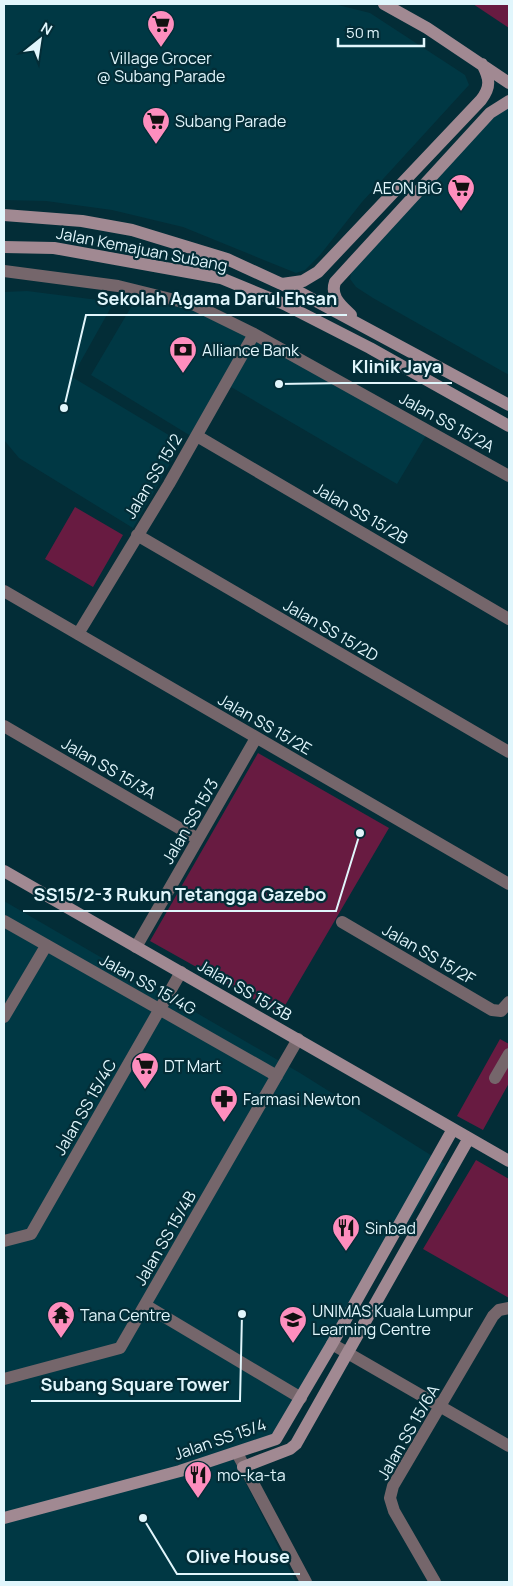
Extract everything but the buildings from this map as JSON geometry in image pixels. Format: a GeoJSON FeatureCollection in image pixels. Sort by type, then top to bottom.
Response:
{"type":"FeatureCollection","features":[{"type":"Feature","properties":{"kind":"street"},"geometry":{"type":"LineString","coordinates":[[384,4],[482,64],[509,84]]}},
{"type":"Feature","properties":{"kind":"street"},"geometry":{"type":"LineString","coordinates":[[282,284],[303,281],[318,272],[481,100],[488,91],[490,83],[482,64]]}},
{"type":"Feature","properties":{"kind":"street"},"geometry":{"type":"LineString","coordinates":[[360,324],[337,301],[333,293],[335,282],[490,113],[509,101]]}},
{"type":"Feature","properties":{"kind":"street","name":"Jalan Kemajuan Subang"},"geometry":{"type":"LineString","coordinates":[[4,215],[82,221],[132,230],[227,259],[282,284],[360,324],[509,405]]}},
{"type":"Feature","properties":{"kind":"street","name":"Jalan Kemajuan Subang"},"geometry":{"type":"LineString","coordinates":[[4,247],[54,248],[221,278],[284,304],[370,348],[509,426]]}},
{"type":"Feature","properties":{"kind":"street","name":"Jalan SS 15/2A"},"geometry":{"type":"LineString","coordinates":[[4,271],[118,286],[196,305],[254,334],[509,476]]}},
{"type":"Feature","properties":{"kind":"street","name":"Jalan SS 15/2"},"geometry":{"type":"LineString","coordinates":[[78,634],[197,436],[254,334]]}},
{"type":"Feature","properties":{"kind":"street","name":"Jalan SS 15/2B"},"geometry":{"type":"LineString","coordinates":[[197,436],[509,619]]}},
{"type":"Feature","properties":{"kind":"street","name":"Jalan SS 15/2D"},"geometry":{"type":"LineString","coordinates":[[137,535],[509,752]]}},
{"type":"Feature","properties":{"kind":"street","name":"Jalan SS 15/2E"},"geometry":{"type":"LineString","coordinates":[[4,591],[509,884]]}},
{"type":"Feature","properties":{"kind":"street","name":"Jalan SS 15/3A"},"geometry":{"type":"LineString","coordinates":[[4,726],[198,839]]}},
{"type":"Feature","properties":{"kind":"street","name":"Jalan SS 15/3"},"geometry":{"type":"LineString","coordinates":[[136,947],[256,738]]}},
{"type":"Feature","properties":{"kind":"street","name":"Jalan SS 15/3B"},"geometry":{"type":"LineString","coordinates":[[4,871],[509,1161]]}},
{"type":"Feature","properties":{"kind":"street","name":"Jalan SS 15/4G"},"geometry":{"type":"LineString","coordinates":[[4,921],[277,1076]]}},
{"type":"Feature","properties":{"kind":"street","name":"Jalan SS 15/2F"},"geometry":{"type":"LineString","coordinates":[[342,922],[492,1010],[505,1007]]}},
{"type":"Feature","properties":{"kind":"street"},"geometry":{"type":"LineString","coordinates":[[4,1017],[46,946]]}},
{"type":"Feature","properties":{"kind":"street","name":"Jalan SS 15/4C"},"geometry":{"type":"LineString","coordinates":[[4,1241],[31,1234],[181,972]]}},
{"type":"Feature","properties":{"kind":"street","name":"Jalan SS 15/4B"},"geometry":{"type":"LineString","coordinates":[[4,1380],[120,1348],[298,1039]]}},
{"type":"Feature","properties":{"kind":"street"},"geometry":{"type":"LineString","coordinates":[[495,1078],[509,1054]]}},
{"type":"Feature","properties":{"kind":"street","name":"Jalan SS 15/4"},"geometry":{"type":"LineString","coordinates":[[4,1518],[237,1454],[276,1439],[330,1348],[453,1128]]}},
{"type":"Feature","properties":{"kind":"street","name":"Jalan SS 15/4"},"geometry":{"type":"LineString","coordinates":[[243,1467],[293,1447],[347,1357],[469,1138]]}},
{"type":"Feature","properties":{"kind":"street"},"geometry":{"type":"LineString","coordinates":[[145,1305],[301,1398]]}},
{"type":"Feature","properties":{"kind":"street","name":"Jalan SS 15/6A"},"geometry":{"type":"LineString","coordinates":[[435,1582],[394,1511],[390,1498],[394,1486],[440,1410],[493,1316],[499,1310],[509,1308]]}},
{"type":"Feature","properties":{"kind":"street"},"geometry":{"type":"LineString","coordinates":[[330,1348],[440,1410],[509,1446]]}},
{"type":"Feature","properties":{"kind":"street"},"geometry":{"type":"LineString","coordinates":[[237,1454],[306,1582]]}},
{"type":"Feature","properties":{"kind":"shaded area","name":"Subang Parade"},"geometry":{"type":"Polygon","coordinates":[[[4,4],[334,4],[370,13],[465,75],[469,85],[362,202],[320,255],[305,270],[296,273],[183,227],[112,210],[46,201],[4,200],[4,4]]]}},
{"type":"Feature","properties":{"kind":"shaded area"},"geometry":{"type":"Polygon","coordinates":[[[473,4],[509,4],[509,28],[473,4]]]}},
{"type":"Feature","properties":{"kind":"shaded area","name":"AEON BiG"},"geometry":{"type":"Polygon","coordinates":[[[509,106],[509,375],[373,298],[356,287],[350,279],[352,269],[492,117],[509,106]]]}},
{"type":"Feature","properties":{"kind":"shaded area"},"geometry":{"type":"Polygon","coordinates":[[[27,291],[114,302],[72,377],[182,443],[133,528],[19,458],[4,440],[4,292],[27,291]]]}},
{"type":"Feature","properties":{"kind":"shaded area"},"geometry":{"type":"Polygon","coordinates":[[[137,297],[196,309],[428,432],[397,484],[231,387],[199,441],[91,375],[137,297]]]}},
{"type":"Feature","properties":{"kind":"shaded area"},"geometry":{"type":"Polygon","coordinates":[[[75,507],[123,535],[93,587],[45,559],[75,507]]]}},
{"type":"Feature","properties":{"kind":"shaded area"},"geometry":{"type":"Polygon","coordinates":[[[258,753],[389,828],[280,1014],[150,941],[258,753]]]}},
{"type":"Feature","properties":{"kind":"shaded area"},"geometry":{"type":"Polygon","coordinates":[[[4,901],[300,1073],[445,1164],[274,1436],[229,1450],[296,1582],[4,1582],[4,901]]]}},
{"type":"Feature","properties":{"kind":"shaded area"},"geometry":{"type":"Polygon","coordinates":[[[500,1039],[509,1044],[509,1083],[483,1130],[457,1116],[500,1039]]]}},
{"type":"Feature","properties":{"kind":"shaded area"},"geometry":{"type":"Polygon","coordinates":[[[476,1160],[509,1179],[509,1298],[423,1249],[476,1160]]]}},
{"type":"Feature","properties":{"kind":"place","name":"Village Grocer @ Subang Parade"},"geometry":{"type":"Point","coordinates":[161,48]}},
{"type":"Feature","properties":{"kind":"place","name":"Subang Parade"},"geometry":{"type":"Point","coordinates":[156,145]}},
{"type":"Feature","properties":{"kind":"place","name":"AEON BiG"},"geometry":{"type":"Point","coordinates":[461,212]}},
{"type":"Feature","properties":{"kind":"place","name":"Alliance Bank"},"geometry":{"type":"Point","coordinates":[183,374]}},
{"type":"Feature","properties":{"kind":"place","name":"Klinik Jaya"},"geometry":{"type":"Point","coordinates":[279,384]}},
{"type":"Feature","properties":{"kind":"place","name":"Sekolah Agama Darul Ehsan"},"geometry":{"type":"Point","coordinates":[64,408]}},
{"type":"Feature","properties":{"kind":"place","name":"SS15/2-3 Rukun Tetangga Gazebo"},"geometry":{"type":"Point","coordinates":[360,833]}},
{"type":"Feature","properties":{"kind":"place","name":"DT Mart"},"geometry":{"type":"Point","coordinates":[145,1090]}},
{"type":"Feature","properties":{"kind":"place","name":"Farmasi Newton"},"geometry":{"type":"Point","coordinates":[224,1123]}},
{"type":"Feature","properties":{"kind":"place","name":"Sinbad"},"geometry":{"type":"Point","coordinates":[346,1252]}},
{"type":"Feature","properties":{"kind":"place","name":"Subang Square Tower"},"geometry":{"type":"Point","coordinates":[242,1314]}},
{"type":"Feature","properties":{"kind":"place","name":"Tana Centre"},"geometry":{"type":"Point","coordinates":[61,1339]}},
{"type":"Feature","properties":{"kind":"place","name":"UNIMAS Kuala Lumpur Learning Centre"},"geometry":{"type":"Point","coordinates":[293,1344]}},
{"type":"Feature","properties":{"kind":"place","name":"mo-ka-ta"},"geometry":{"type":"Point","coordinates":[198,1499]}},
{"type":"Feature","properties":{"kind":"place","name":"Olive House"},"geometry":{"type":"Point","coordinates":[143,1518]}}]}
